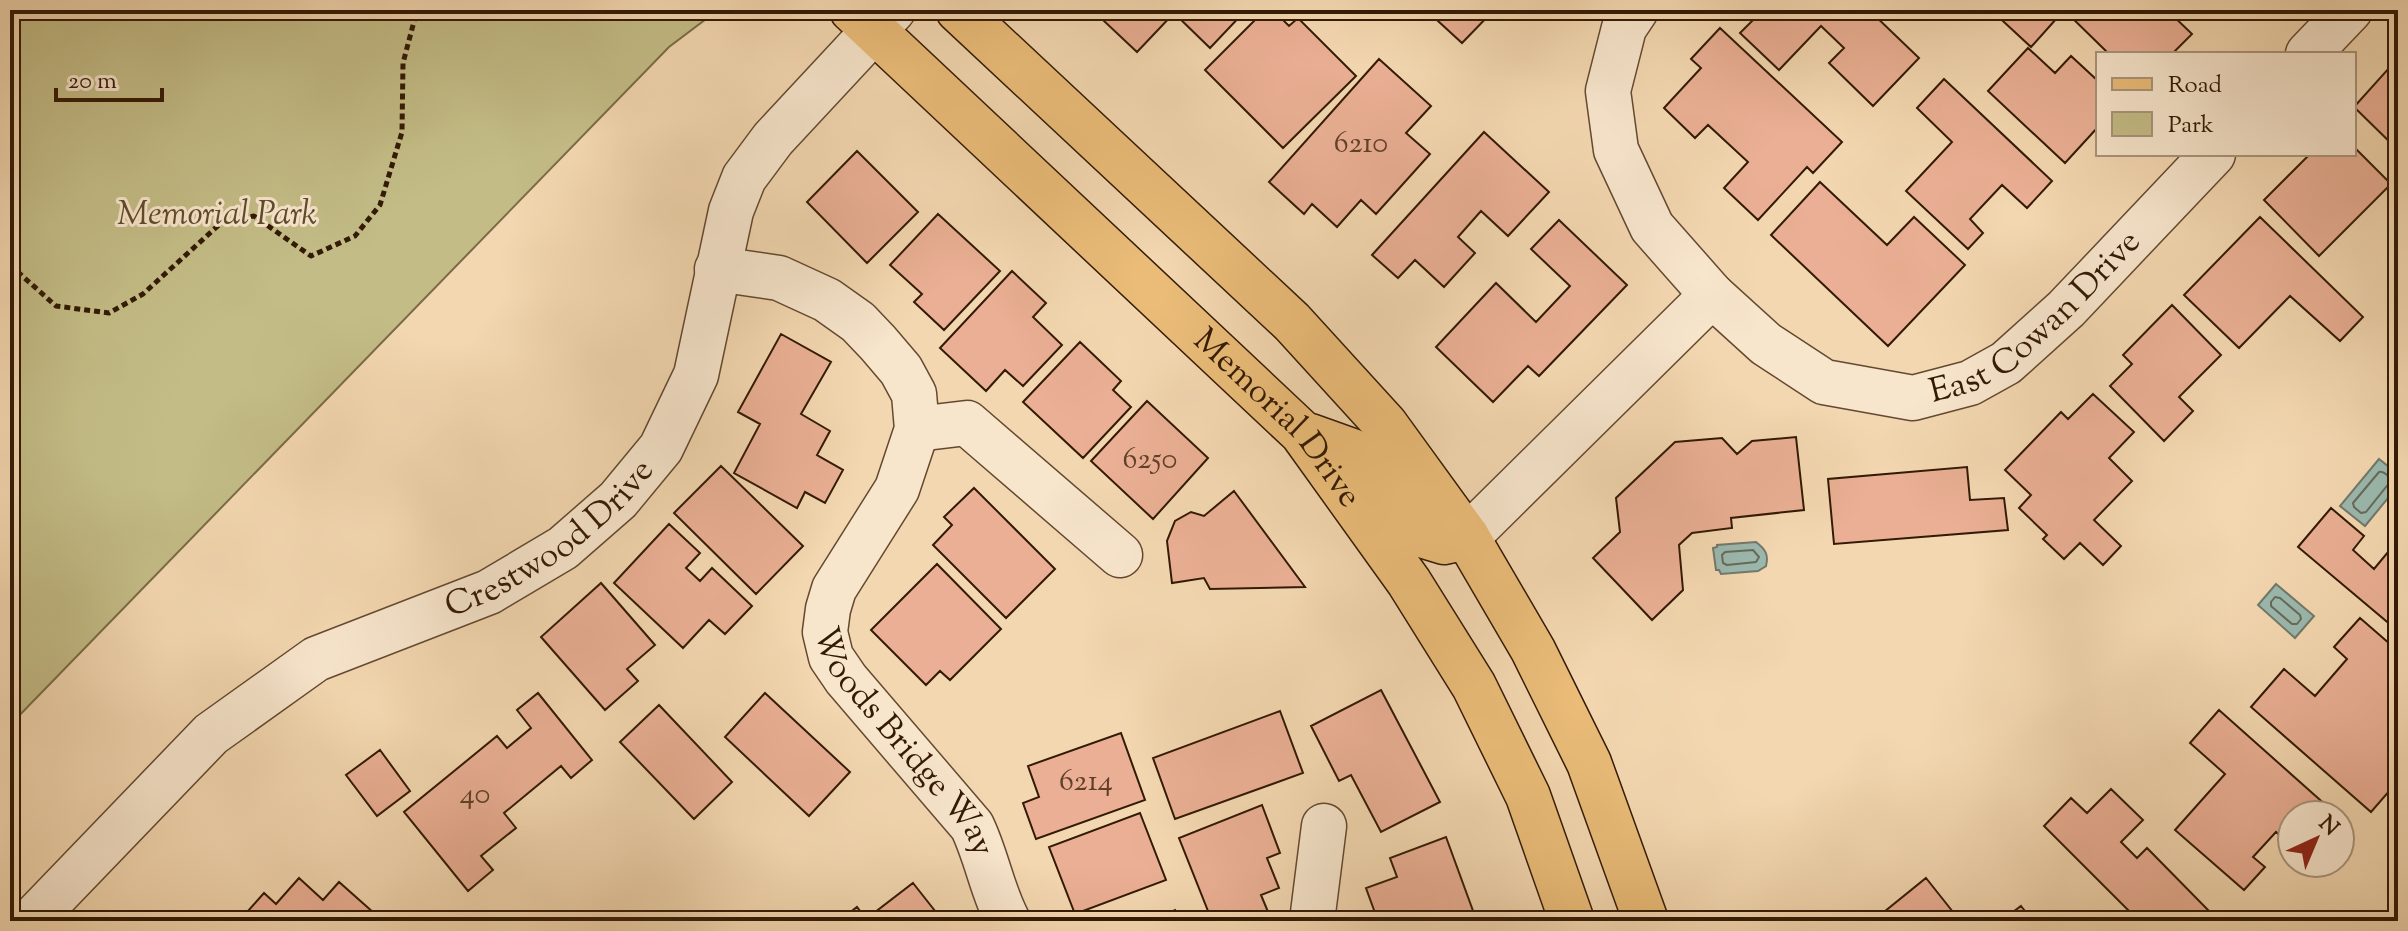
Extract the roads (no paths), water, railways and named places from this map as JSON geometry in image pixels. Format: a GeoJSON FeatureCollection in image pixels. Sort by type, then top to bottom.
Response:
{"type":"FeatureCollection","features":[{"type":"Feature","properties":{"kind":"main road"},"geometry":{"type":"LineString","coordinates":[[958,10],[1292,322],[1385,424],[1467,537],[1533,650],[1589,763],[1639,919]]}},
{"type":"Feature","properties":{"kind":"main road","name":"Memorial Drive"},"geometry":{"type":"LineString","coordinates":[[873,17],[1302,433],[1409,582],[1474,686],[1528,796],[1572,921]]}},
{"type":"Feature","properties":{"kind":"main road"},"geometry":{"type":"LineString","coordinates":[[1302,433],[1352,451],[1418,534],[1444,542],[1467,537]]}},
{"type":"Feature","properties":{"kind":"street","name":"East Cowan Drive"},"geometry":{"type":"LineString","coordinates":[[1636,10],[1624,28],[1608,91],[1616,150],[1652,227],[1712,295],[1766,344],[1824,382],[1913,398],[1970,383],[2006,363],[2066,309],[2211,156]]}},
{"type":"Feature","properties":{"kind":"street"},"geometry":{"type":"LineString","coordinates":[[2310,52],[2350,10]]}},
{"type":"Feature","properties":{"kind":"street","name":"Crestwood Drive"},"geometry":{"type":"LineString","coordinates":[[31,921],[211,734],[316,659],[489,592],[563,548],[618,500],[661,448],[696,375],[731,211],[744,178],[873,17]]}},
{"type":"Feature","properties":{"kind":"street","name":"Woods Bridge Way"},"geometry":{"type":"LineString","coordinates":[[717,269],[779,278],[827,300],[858,322],[901,370],[914,394],[917,429],[897,489],[834,589],[825,632],[831,657],[846,679],[972,826],[1008,921]]}},
{"type":"Feature","properties":{"kind":"street"},"geometry":{"type":"LineString","coordinates":[[1467,537],[1712,295]]}},
{"type":"Feature","properties":{"kind":"street"},"geometry":{"type":"LineString","coordinates":[[917,429],[967,423],[1120,555]]}},
{"type":"Feature","properties":{"kind":"street"},"geometry":{"type":"LineString","coordinates":[[1312,921],[1324,826]]}},
{"type":"Feature","properties":{"kind":"water"},"geometry":{"type":"Polygon","coordinates":[[[2379,459],[2398,474],[2398,486],[2365,526],[2340,506],[2379,459]]]}},
{"type":"Feature","properties":{"kind":"water"},"geometry":{"type":"Polygon","coordinates":[[[1756,542],[1766,552],[1766,566],[1758,571],[1721,574],[1716,570],[1713,548],[1717,545],[1756,542]]]}},
{"type":"Feature","properties":{"kind":"water"},"geometry":{"type":"Polygon","coordinates":[[[2276,584],[2314,616],[2295,638],[2258,605],[2276,584]]]}},
{"type":"Feature","properties":{"kind":"park label","name":"Memorial Park"},"geometry":{"type":"Point","coordinates":[217,215]}}]}
